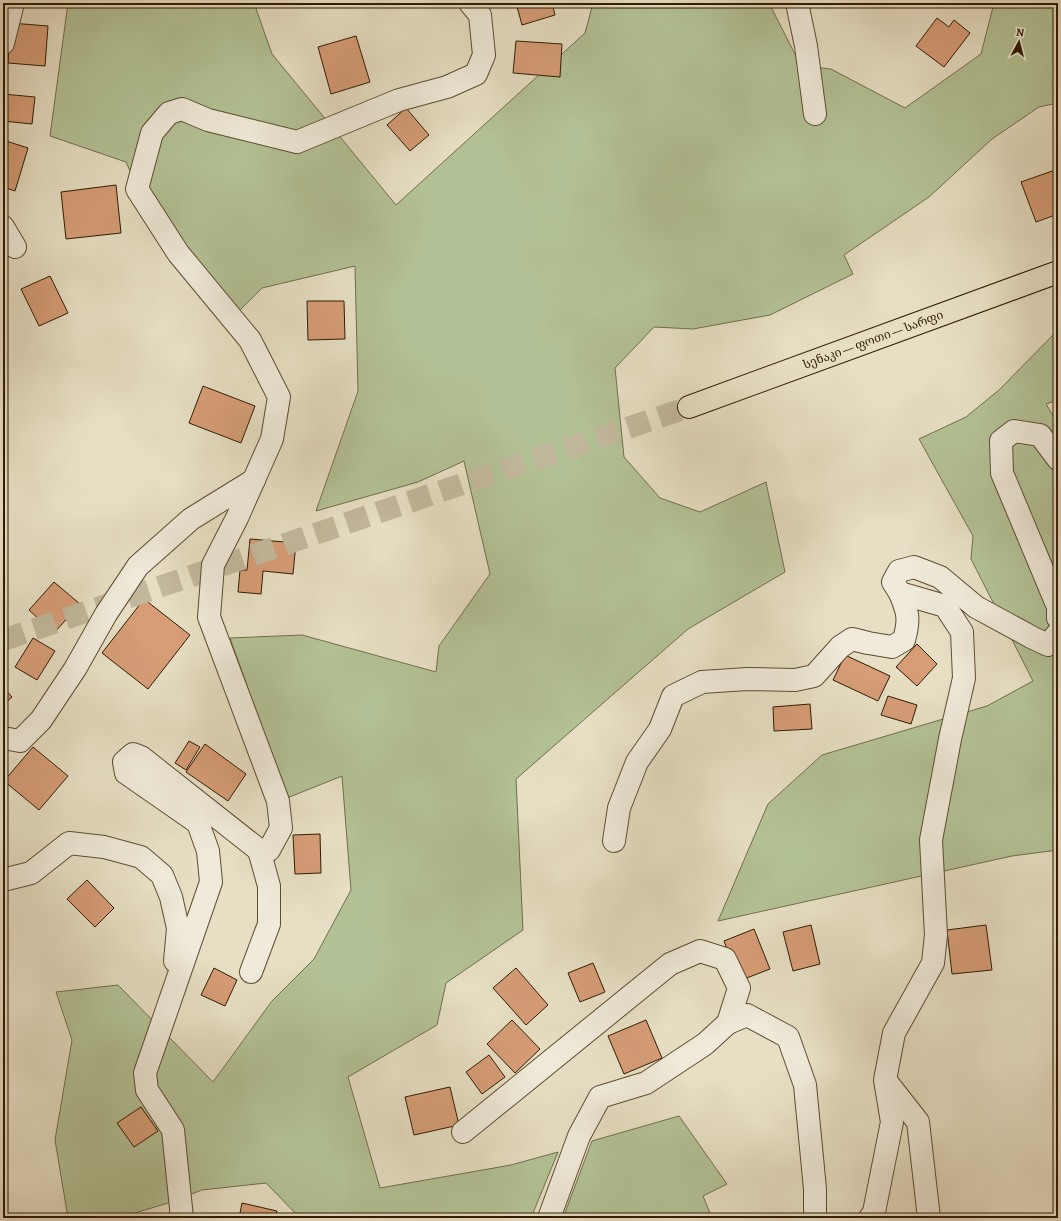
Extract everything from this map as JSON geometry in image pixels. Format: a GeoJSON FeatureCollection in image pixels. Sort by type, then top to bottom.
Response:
{"type":"FeatureCollection","features":[{"type":"Feature","properties":{"kind":"highway","name":"სენაკი — ფოთი — სარფი"},"geometry":{"type":"LineString","coordinates":[[689,407],[1058,272]]}},
{"type":"Feature","properties":{"kind":"street"},"geometry":{"type":"LineString","coordinates":[[3,43],[13,3]]}},
{"type":"Feature","properties":{"kind":"street"},"geometry":{"type":"LineString","coordinates":[[259,850],[269,850],[281,828],[278,801],[209,617],[213,565],[272,439],[279,397],[250,340],[178,253],[137,189],[152,133],[169,113],[182,109],[208,120],[297,142],[399,100],[448,87],[476,74],[484,55],[480,15],[470,3]]}},
{"type":"Feature","properties":{"kind":"street"},"geometry":{"type":"LineString","coordinates":[[797,3],[806,46],[815,114]]}},
{"type":"Feature","properties":{"kind":"street"},"geometry":{"type":"LineString","coordinates":[[3,227],[15,247]]}},
{"type":"Feature","properties":{"kind":"street"},"geometry":{"type":"LineString","coordinates":[[1058,459],[1040,435],[1014,431],[1001,441],[1002,472],[1058,607],[1058,618]]}},
{"type":"Feature","properties":{"kind":"street"},"geometry":{"type":"LineString","coordinates":[[3,738],[20,741],[41,720],[75,669],[106,614],[138,566],[191,519],[254,480]]}},
{"type":"Feature","properties":{"kind":"street"},"geometry":{"type":"LineString","coordinates":[[614,841],[619,808],[637,762],[660,729],[673,696],[702,682],[747,679],[795,680],[814,676],[840,647],[852,639],[892,647],[904,640],[908,626],[907,611],[900,593],[893,582],[899,571],[914,567],[940,577],[976,608],[1048,645],[1058,633]]}},
{"type":"Feature","properties":{"kind":"street"},"geometry":{"type":"LineString","coordinates":[[870,1218],[874,1212],[892,1122],[885,1080],[894,1033],[933,963],[936,935],[931,840],[950,739],[964,678],[962,632],[945,606],[900,593]]}},
{"type":"Feature","properties":{"kind":"street"},"geometry":{"type":"LineString","coordinates":[[182,1218],[173,1130],[147,1090],[145,1073],[211,882],[208,850],[198,823],[126,774],[124,762],[133,754],[141,757],[259,850],[268,886],[269,924],[251,972]]}},
{"type":"Feature","properties":{"kind":"street"},"geometry":{"type":"LineString","coordinates":[[3,880],[31,873],[69,843],[104,847],[141,857],[162,875],[171,897],[178,928],[173,991]]}},
{"type":"Feature","properties":{"kind":"street"},"geometry":{"type":"LineString","coordinates":[[463,1132],[670,964],[700,951],[725,959],[739,988],[728,1023]]}},
{"type":"Feature","properties":{"kind":"street"},"geometry":{"type":"LineString","coordinates":[[549,1218],[579,1136],[600,1097],[646,1083],[706,1044],[728,1023],[747,1015],[788,1037],[806,1085],[816,1218]]}},
{"type":"Feature","properties":{"kind":"street"},"geometry":{"type":"LineString","coordinates":[[885,1080],[918,1122],[929,1218]]}},
{"type":"Feature","properties":{"kind":"green space"},"geometry":{"type":"Polygon","coordinates":[[[68,3],[254,3],[272,54],[396,205],[585,33],[593,3],[771,3],[772,9],[801,66],[831,69],[905,108],[981,54],[994,3],[1058,3],[1058,103],[1039,107],[992,139],[929,197],[844,255],[853,274],[770,315],[693,329],[654,327],[615,368],[624,457],[660,498],[700,512],[766,482],[785,572],[688,629],[516,779],[523,930],[446,983],[437,1025],[348,1077],[380,1188],[511,1165],[558,1152],[531,1218],[300,1218],[266,1183],[202,1190],[165,1204],[118,1218],[68,1218],[55,1140],[72,1040],[56,992],[118,985],[213,1082],[272,1001],[314,959],[351,890],[342,776],[287,798],[230,638],[302,635],[436,672],[439,646],[490,574],[464,461],[418,482],[316,511],[358,391],[355,266],[262,288],[234,316],[163,245],[126,162],[50,136],[68,3]]]}},
{"type":"Feature","properties":{"kind":"green space"},"geometry":{"type":"Polygon","coordinates":[[[1058,330],[1058,400],[1046,404],[1058,424],[1058,850],[1012,856],[718,921],[768,804],[822,755],[987,706],[1033,681],[971,559],[973,536],[919,439],[966,417],[999,390],[1058,330]]]}},
{"type":"Feature","properties":{"kind":"green space"},"geometry":{"type":"Polygon","coordinates":[[[679,1116],[727,1184],[703,1196],[712,1218],[563,1218],[592,1141],[679,1116]]]}},
{"type":"Feature","properties":{"kind":"building"},"geometry":{"type":"Polygon","coordinates":[[[275,3],[302,3],[275,6],[275,3]]]}},
{"type":"Feature","properties":{"kind":"building"},"geometry":{"type":"Polygon","coordinates":[[[516,3],[552,3],[555,15],[522,25],[516,3]]]}},
{"type":"Feature","properties":{"kind":"building"},"geometry":{"type":"Polygon","coordinates":[[[937,18],[949,27],[954,20],[970,33],[944,67],[916,46],[937,18]]]}},
{"type":"Feature","properties":{"kind":"building"},"geometry":{"type":"Polygon","coordinates":[[[11,23],[48,26],[45,66],[8,63],[11,23]]]}},
{"type":"Feature","properties":{"kind":"building"},"geometry":{"type":"Polygon","coordinates":[[[356,36],[370,82],[331,94],[318,47],[356,36]]]}},
{"type":"Feature","properties":{"kind":"building"},"geometry":{"type":"Polygon","coordinates":[[[516,41],[562,44],[560,77],[513,73],[516,41]]]}},
{"type":"Feature","properties":{"kind":"building"},"geometry":{"type":"Polygon","coordinates":[[[3,94],[35,97],[32,124],[3,121],[3,94]]]}},
{"type":"Feature","properties":{"kind":"building"},"geometry":{"type":"Polygon","coordinates":[[[406,108],[429,135],[410,151],[387,125],[406,108]]]}},
{"type":"Feature","properties":{"kind":"building"},"geometry":{"type":"Polygon","coordinates":[[[3,140],[28,148],[15,191],[3,187],[3,140]]]}},
{"type":"Feature","properties":{"kind":"building"},"geometry":{"type":"Polygon","coordinates":[[[1058,169],[1058,214],[1036,222],[1021,182],[1058,169]]]}},
{"type":"Feature","properties":{"kind":"building"},"geometry":{"type":"Polygon","coordinates":[[[116,185],[121,233],[66,239],[61,192],[116,185]]]}},
{"type":"Feature","properties":{"kind":"building"},"geometry":{"type":"Polygon","coordinates":[[[50,276],[68,313],[39,326],[21,289],[50,276]]]}},
{"type":"Feature","properties":{"kind":"building"},"geometry":{"type":"Polygon","coordinates":[[[307,301],[344,301],[345,339],[308,340],[307,301]]]}},
{"type":"Feature","properties":{"kind":"building"},"geometry":{"type":"Polygon","coordinates":[[[203,386],[255,406],[241,443],[189,423],[203,386]]]}},
{"type":"Feature","properties":{"kind":"building"},"geometry":{"type":"Polygon","coordinates":[[[250,539],[296,543],[293,574],[263,571],[261,594],[238,592],[240,570],[247,570],[250,539]]]}},
{"type":"Feature","properties":{"kind":"building"},"geometry":{"type":"Polygon","coordinates":[[[54,582],[80,604],[54,633],[29,610],[54,582]]]}},
{"type":"Feature","properties":{"kind":"building"},"geometry":{"type":"Polygon","coordinates":[[[144,599],[190,635],[148,689],[102,653],[144,599]]]}},
{"type":"Feature","properties":{"kind":"building"},"geometry":{"type":"Polygon","coordinates":[[[33,638],[55,651],[37,680],[15,667],[33,638]]]}},
{"type":"Feature","properties":{"kind":"building"},"geometry":{"type":"Polygon","coordinates":[[[917,644],[937,664],[917,686],[896,667],[917,644]]]}},
{"type":"Feature","properties":{"kind":"building"},"geometry":{"type":"Polygon","coordinates":[[[845,655],[890,676],[878,701],[833,680],[845,655]]]}},
{"type":"Feature","properties":{"kind":"building"},"geometry":{"type":"Polygon","coordinates":[[[3,687],[12,697],[3,705],[3,687]]]}},
{"type":"Feature","properties":{"kind":"building"},"geometry":{"type":"Polygon","coordinates":[[[888,696],[917,705],[911,724],[881,715],[888,696]]]}},
{"type":"Feature","properties":{"kind":"building"},"geometry":{"type":"Polygon","coordinates":[[[810,704],[812,729],[774,731],[773,707],[810,704]]]}},
{"type":"Feature","properties":{"kind":"building"},"geometry":{"type":"Polygon","coordinates":[[[189,741],[200,747],[186,770],[175,763],[189,741]]]}},
{"type":"Feature","properties":{"kind":"building"},"geometry":{"type":"Polygon","coordinates":[[[205,744],[246,774],[228,801],[186,772],[205,744]]]}},
{"type":"Feature","properties":{"kind":"building"},"geometry":{"type":"Polygon","coordinates":[[[33,747],[68,776],[39,810],[4,781],[33,747]]]}},
{"type":"Feature","properties":{"kind":"building"},"geometry":{"type":"Polygon","coordinates":[[[320,834],[321,873],[295,874],[293,835],[320,834]]]}},
{"type":"Feature","properties":{"kind":"building"},"geometry":{"type":"Polygon","coordinates":[[[87,880],[114,908],[95,927],[67,899],[87,880]]]}},
{"type":"Feature","properties":{"kind":"building"},"geometry":{"type":"Polygon","coordinates":[[[811,925],[820,964],[793,971],[783,932],[811,925]]]}},
{"type":"Feature","properties":{"kind":"building"},"geometry":{"type":"Polygon","coordinates":[[[986,925],[992,970],[952,974],[947,930],[986,925]]]}},
{"type":"Feature","properties":{"kind":"building"},"geometry":{"type":"Polygon","coordinates":[[[754,929],[770,969],[739,981],[724,941],[754,929]]]}},
{"type":"Feature","properties":{"kind":"building"},"geometry":{"type":"Polygon","coordinates":[[[593,963],[605,992],[580,1002],[568,973],[593,963]]]}},
{"type":"Feature","properties":{"kind":"building"},"geometry":{"type":"Polygon","coordinates":[[[214,968],[237,980],[225,1006],[201,995],[214,968]]]}},
{"type":"Feature","properties":{"kind":"building"},"geometry":{"type":"Polygon","coordinates":[[[516,968],[548,1005],[526,1025],[493,988],[516,968]]]}},
{"type":"Feature","properties":{"kind":"building"},"geometry":{"type":"Polygon","coordinates":[[[512,1020],[540,1049],[515,1073],[487,1044],[512,1020]]]}},
{"type":"Feature","properties":{"kind":"building"},"geometry":{"type":"Polygon","coordinates":[[[646,1020],[662,1058],[624,1074],[608,1036],[646,1020]]]}},
{"type":"Feature","properties":{"kind":"building"},"geometry":{"type":"Polygon","coordinates":[[[489,1055],[505,1077],[482,1094],[466,1072],[489,1055]]]}},
{"type":"Feature","properties":{"kind":"building"},"geometry":{"type":"Polygon","coordinates":[[[450,1087],[459,1125],[414,1135],[405,1097],[450,1087]]]}},
{"type":"Feature","properties":{"kind":"building"},"geometry":{"type":"Polygon","coordinates":[[[141,1107],[158,1131],[134,1147],[117,1123],[141,1107]]]}},
{"type":"Feature","properties":{"kind":"building"},"geometry":{"type":"Polygon","coordinates":[[[242,1203],[277,1211],[275,1218],[239,1218],[242,1203]]]}},
{"type":"Feature","properties":{"kind":"tunnel"},"geometry":{"type":"LineString","coordinates":[[3,640],[689,407]]}}]}
